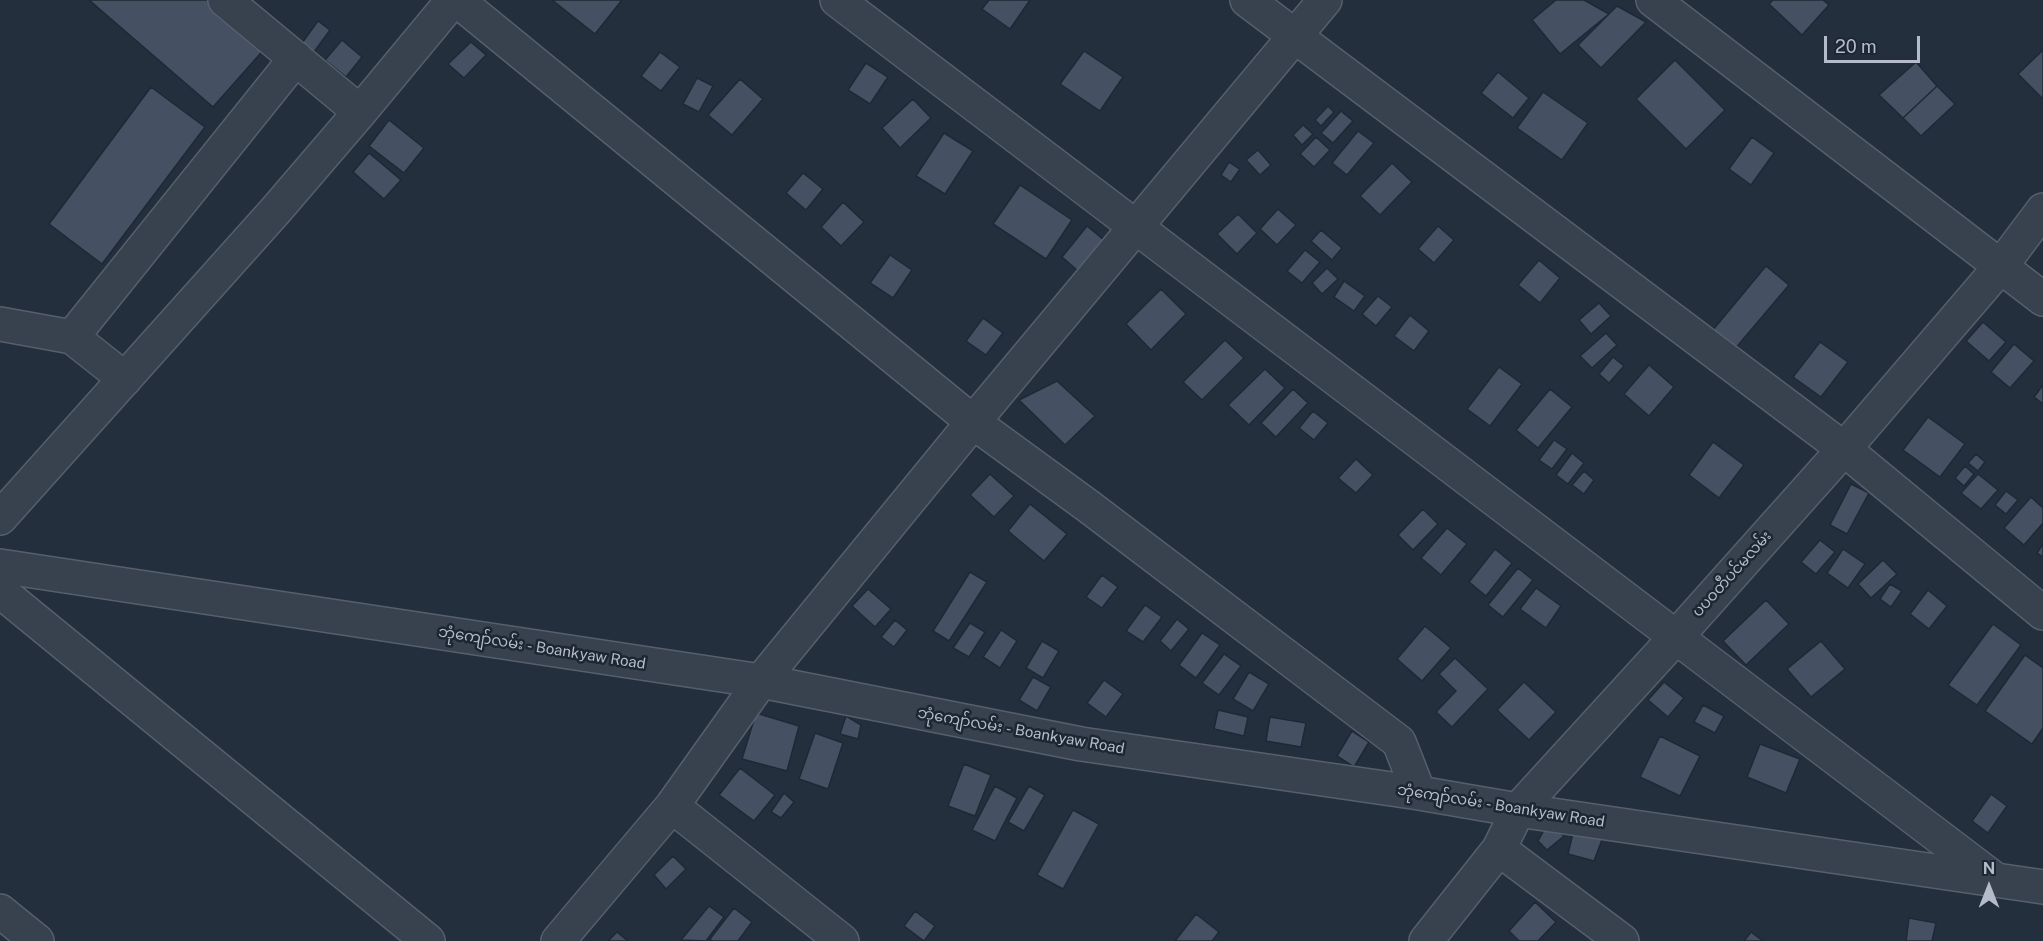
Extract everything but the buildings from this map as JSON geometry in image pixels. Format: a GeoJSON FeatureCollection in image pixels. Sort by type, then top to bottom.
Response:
{"type":"FeatureCollection","features":[{"type":"Feature","properties":{"kind":"street"},"geometry":{"type":"LineString","coordinates":[[225,0],[360,112]]}},
{"type":"Feature","properties":{"kind":"street"},"geometry":{"type":"LineString","coordinates":[[0,518],[360,112],[455,0],[973,423],[1088,506],[1399,742],[1419,793]]}},
{"type":"Feature","properties":{"kind":"street"},"geometry":{"type":"LineString","coordinates":[[837,0],[1995,879]]}},
{"type":"Feature","properties":{"kind":"street"},"geometry":{"type":"LineString","coordinates":[[1246,0],[1844,449],[2043,613]]}},
{"type":"Feature","properties":{"kind":"street"},"geometry":{"type":"LineString","coordinates":[[558,941],[672,806],[761,681],[1325,0]]}},
{"type":"Feature","properties":{"kind":"street"},"geometry":{"type":"LineString","coordinates":[[1653,0],[2043,299]]}},
{"type":"Feature","properties":{"kind":"street"},"geometry":{"type":"LineString","coordinates":[[72,337],[296,58]]}},
{"type":"Feature","properties":{"kind":"street","name":"ပပဝတီပင်မလမ်း"},"geometry":{"type":"LineString","coordinates":[[1426,941],[1499,849],[1518,810],[1844,449],[2001,266],[2043,210]]}},
{"type":"Feature","properties":{"kind":"street"},"geometry":{"type":"LineString","coordinates":[[0,324],[72,337],[125,379]]}},
{"type":"Feature","properties":{"kind":"street","name":"ဘုံကျော်လမ်း - Boankyaw Road"},"geometry":{"type":"LineString","coordinates":[[0,566],[761,681],[1081,744],[2043,888]]}},
{"type":"Feature","properties":{"kind":"street"},"geometry":{"type":"LineString","coordinates":[[0,591],[428,941]]}},
{"type":"Feature","properties":{"kind":"street"},"geometry":{"type":"LineString","coordinates":[[672,806],[842,941]]}},
{"type":"Feature","properties":{"kind":"street"},"geometry":{"type":"LineString","coordinates":[[1499,849],[1622,941]]}},
{"type":"Feature","properties":{"kind":"street"},"geometry":{"type":"LineString","coordinates":[[0,911],[37,941]]}}]}
